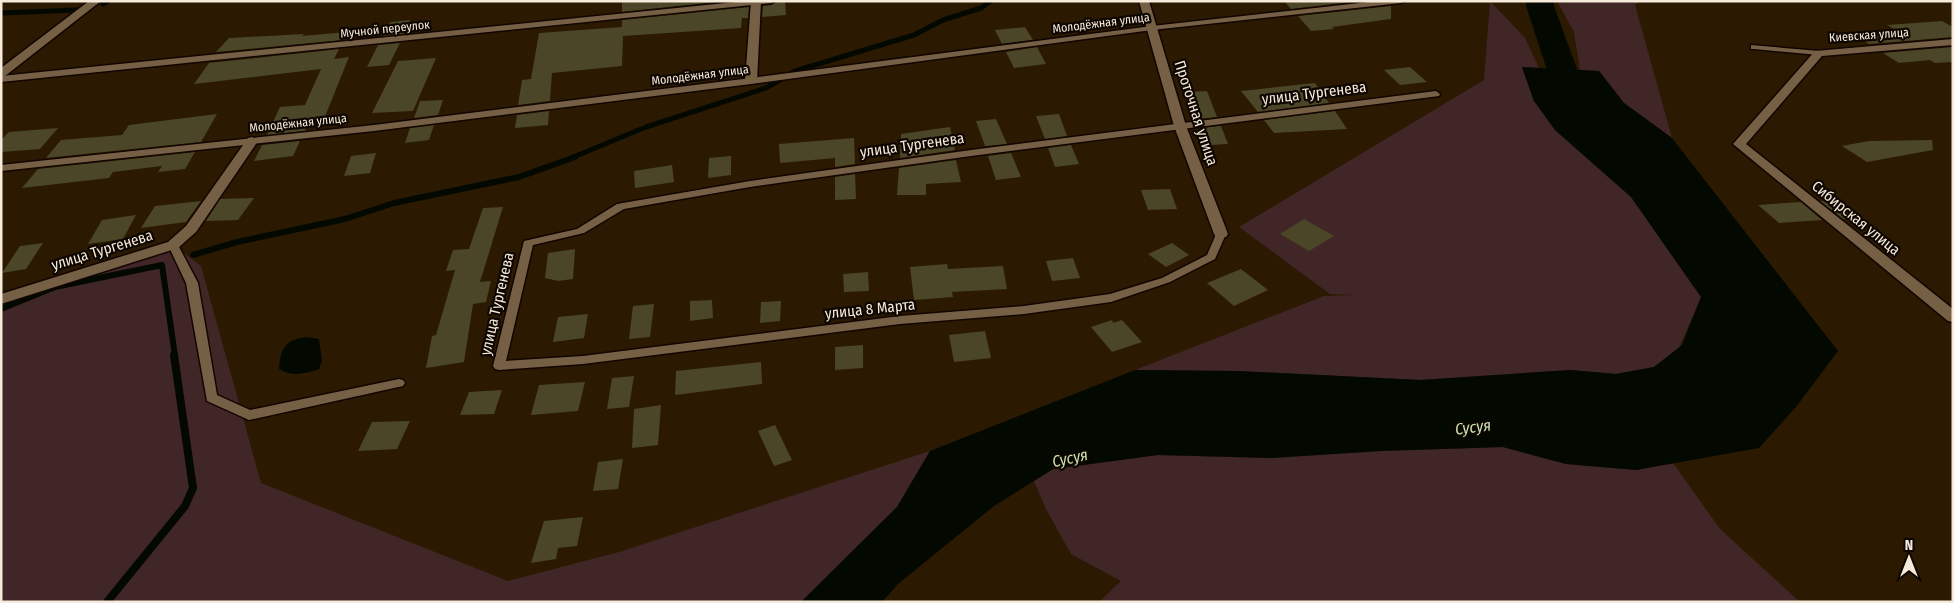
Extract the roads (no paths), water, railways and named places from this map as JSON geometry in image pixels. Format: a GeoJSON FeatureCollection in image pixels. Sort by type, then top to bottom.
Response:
{"type":"FeatureCollection","features":[{"type":"Feature","properties":{"kind":"street"},"geometry":{"type":"LineString","coordinates":[[1,74],[96,1]]}},
{"type":"Feature","properties":{"kind":"street","name":"Проточная улица"},"geometry":{"type":"LineString","coordinates":[[1144,1],[1180,126],[1221,234]]}},
{"type":"Feature","properties":{"kind":"street"},"geometry":{"type":"LineString","coordinates":[[752,81],[756,2]]}},
{"type":"Feature","properties":{"kind":"street","name":"Киевская улица"},"geometry":{"type":"LineString","coordinates":[[1739,144],[1819,53],[1953,42]]}},
{"type":"Feature","properties":{"kind":"street","name":"улица Тургенева"},"geometry":{"type":"LineString","coordinates":[[1,299],[174,245],[191,229],[252,141]]}},
{"type":"Feature","properties":{"kind":"street","name":"Сибирская улица"},"geometry":{"type":"LineString","coordinates":[[1739,144],[1953,317]]}},
{"type":"Feature","properties":{"kind":"lane","name":"Мучной переулок"},"geometry":{"type":"LineString","coordinates":[[1,79],[771,1]]}},
{"type":"Feature","properties":{"kind":"lane","name":"Молодёжная улица"},"geometry":{"type":"LineString","coordinates":[[1,168],[252,141],[752,81],[1152,28],[1401,1]]}},
{"type":"Feature","properties":{"kind":"lane"},"geometry":{"type":"LineString","coordinates":[[1754,48],[1819,53]]}},
{"type":"Feature","properties":{"kind":"lane","name":"улица Тургенева"},"geometry":{"type":"LineString","coordinates":[[499,366],[528,243],[580,231],[621,206],[750,184],[1180,126],[1436,94]]}},
{"type":"Feature","properties":{"kind":"lane","name":"улица 8 Марта"},"geometry":{"type":"LineString","coordinates":[[499,366],[583,360],[900,320],[1024,310],[1111,298],[1166,280],[1211,257],[1221,234]]}},
{"type":"Feature","properties":{"kind":"lane"},"geometry":{"type":"LineString","coordinates":[[174,245],[192,283],[211,398],[249,415],[400,383]]}},
{"type":"Feature","properties":{"kind":"water"},"geometry":{"type":"Polygon","coordinates":[[[1522,67],[1599,71],[1624,103],[1672,138],[1838,351],[1796,407],[1759,448],[1636,470],[1566,464],[1503,447],[1381,451],[1271,458],[1158,455],[1053,469],[994,506],[898,584],[882,602],[801,602],[897,507],[930,451],[1135,370],[1239,371],[1420,380],[1570,370],[1616,374],[1654,367],[1682,345],[1701,297],[1631,197],[1555,130],[1534,101],[1522,67]]]}},
{"type":"Feature","properties":{"kind":"water"},"geometry":{"type":"Polygon","coordinates":[[[307,337],[319,339],[322,361],[319,369],[299,374],[284,372],[279,369],[281,355],[289,342],[307,337]]]}},
{"type":"Feature","properties":{"kind":"waterway"},"geometry":{"type":"LineString","coordinates":[[103,4],[108,1]]}},
{"type":"Feature","properties":{"kind":"waterway"},"geometry":{"type":"LineString","coordinates":[[571,158],[646,127],[766,88],[795,71],[914,35],[943,20],[981,8],[991,1]]}},
{"type":"Feature","properties":{"kind":"waterway","name":"Сусуя"},"geometry":{"type":"LineString","coordinates":[[1541,1],[1540,6],[1577,113],[1583,119]]}},
{"type":"Feature","properties":{"kind":"waterway"},"geometry":{"type":"LineString","coordinates":[[1,13],[77,10]]}},
{"type":"Feature","properties":{"kind":"waterway"},"geometry":{"type":"LineString","coordinates":[[193,255],[237,242],[345,219],[394,203],[519,177],[575,157]]}},
{"type":"Feature","properties":{"kind":"waterway"},"geometry":{"type":"LineString","coordinates":[[1,309],[55,287],[162,265],[175,356]]}},
{"type":"Feature","properties":{"kind":"waterway"},"geometry":{"type":"LineString","coordinates":[[107,602],[185,506],[193,488],[174,355]]}}]}
